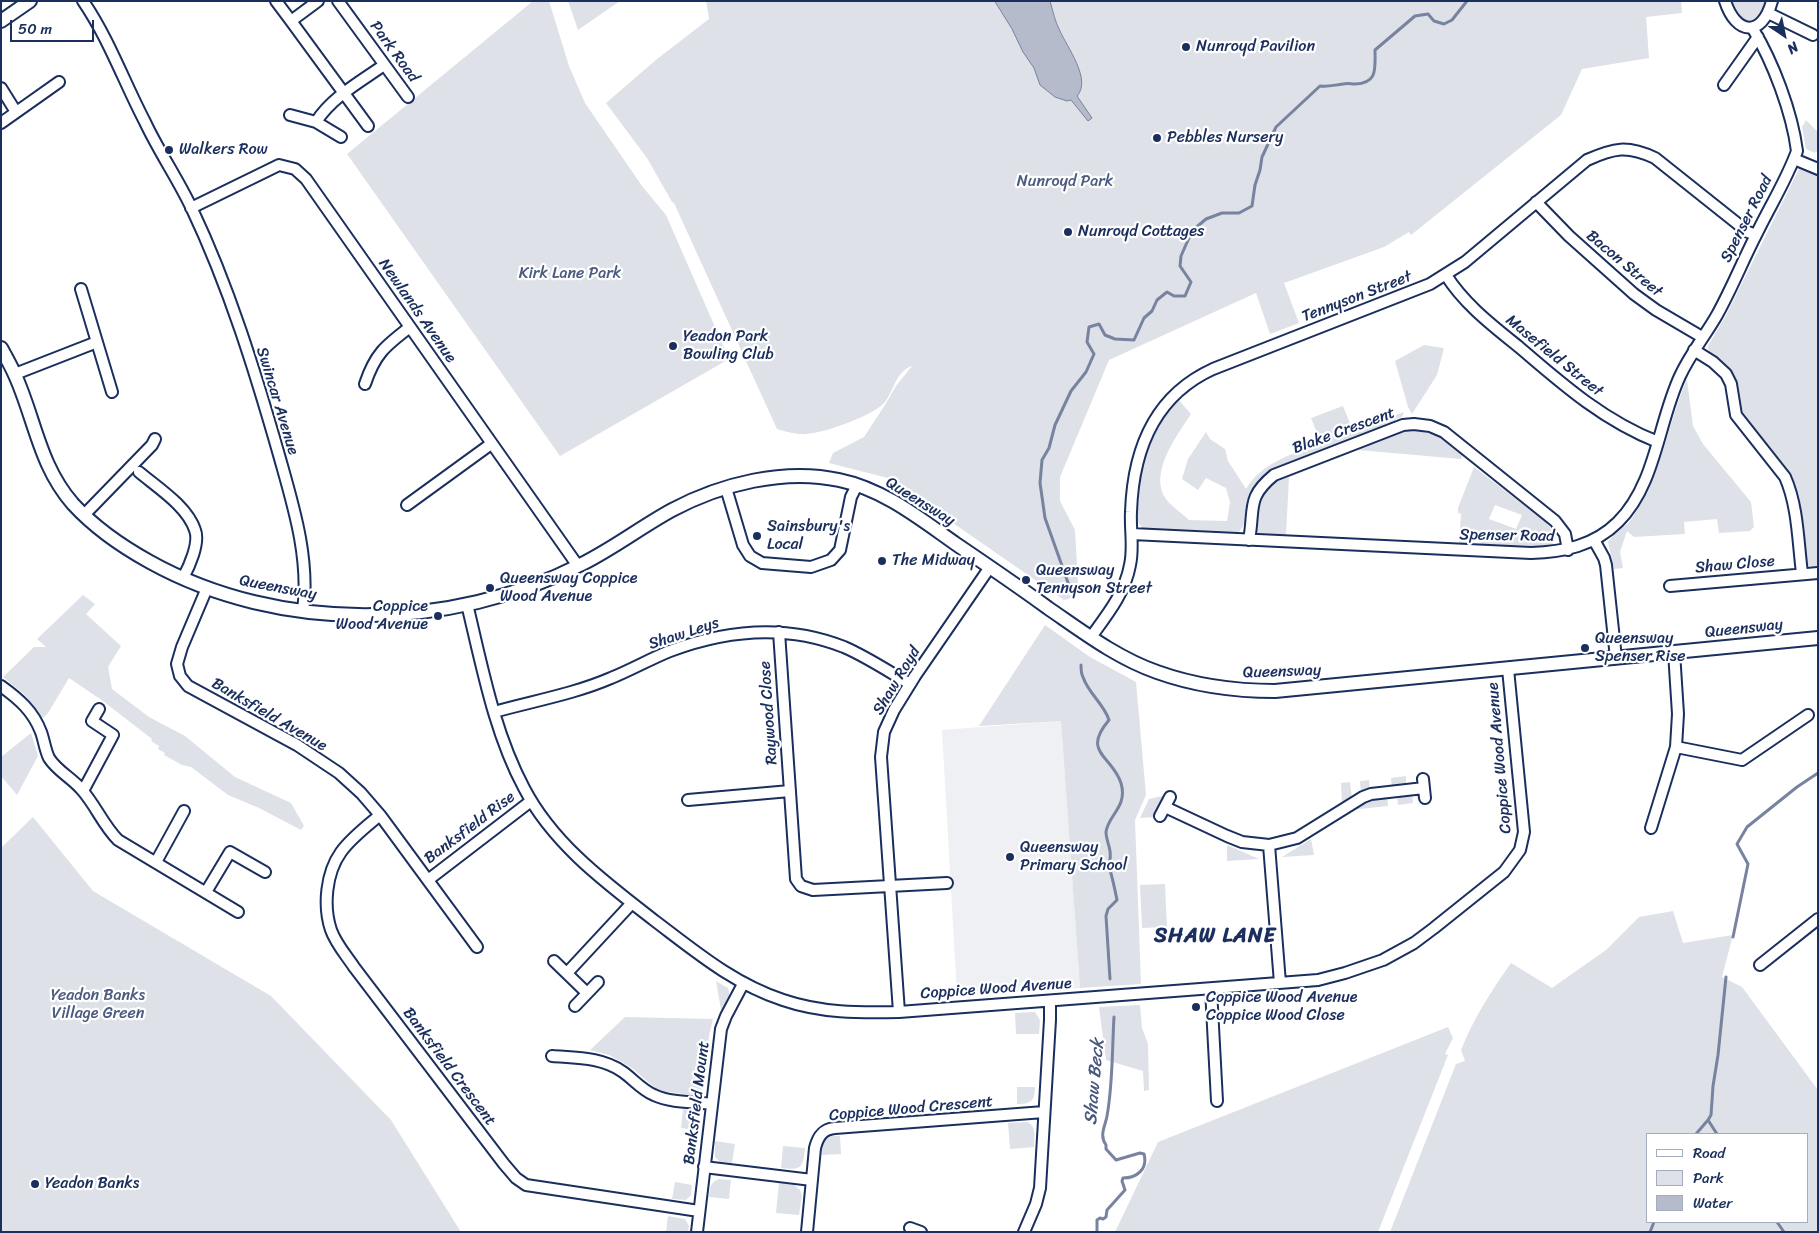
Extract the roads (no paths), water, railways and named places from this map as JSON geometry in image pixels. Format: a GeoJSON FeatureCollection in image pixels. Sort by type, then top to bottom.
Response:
{"type":"FeatureCollection","features":[{"type":"Feature","properties":{"kind":"street"},"geometry":{"type":"LineString","coordinates":[[1,21],[30,1]]}},
{"type":"Feature","properties":{"kind":"street"},"geometry":{"type":"LineString","coordinates":[[83,1],[96,20],[144,122],[191,208]]}},
{"type":"Feature","properties":{"kind":"street"},"geometry":{"type":"LineString","coordinates":[[276,1],[368,126]]}},
{"type":"Feature","properties":{"kind":"street"},"geometry":{"type":"LineString","coordinates":[[291,21],[318,1]]}},
{"type":"Feature","properties":{"kind":"street","name":"Park Road"},"geometry":{"type":"LineString","coordinates":[[338,1],[408,97]]}},
{"type":"Feature","properties":{"kind":"street"},"geometry":{"type":"LineString","coordinates":[[1725,1],[1736,21],[1746,29],[1756,33],[1764,46],[1774,69],[1795,136],[1797,151],[1794,159],[1818,169]]}},
{"type":"Feature","properties":{"kind":"street"},"geometry":{"type":"LineString","coordinates":[[1724,85],[1768,13],[1772,1]]}},
{"type":"Feature","properties":{"kind":"street"},"geometry":{"type":"LineString","coordinates":[[1768,13],[1812,34]]}},
{"type":"Feature","properties":{"kind":"street"},"geometry":{"type":"LineString","coordinates":[[316,122],[323,112],[344,94],[384,64]]}},
{"type":"Feature","properties":{"kind":"street"},"geometry":{"type":"LineString","coordinates":[[1,123],[60,82]]}},
{"type":"Feature","properties":{"kind":"street"},"geometry":{"type":"LineString","coordinates":[[1,88],[16,112]]}},
{"type":"Feature","properties":{"kind":"street"},"geometry":{"type":"LineString","coordinates":[[290,115],[316,122],[341,137]]}},
{"type":"Feature","properties":{"kind":"street","name":"Tennyson Street"},"geometry":{"type":"LineString","coordinates":[[1091,638],[1120,596],[1130,565],[1132,534],[1130,513],[1140,450],[1150,428],[1160,413],[1186,385],[1213,369],[1409,294],[1430,284],[1465,262],[1587,160],[1607,151],[1626,148],[1655,158],[1748,232],[1756,235]]}},
{"type":"Feature","properties":{"kind":"street","name":"Spenser Road"},"geometry":{"type":"LineString","coordinates":[[1132,534],[1531,554],[1568,550],[1594,540],[1617,523],[1627,511],[1643,481],[1658,442],[1672,392],[1694,350],[1718,313],[1794,159]]}},
{"type":"Feature","properties":{"kind":"street","name":"Newlands Avenue"},"geometry":{"type":"LineString","coordinates":[[191,208],[278,165],[295,170],[306,179],[578,566]]}},
{"type":"Feature","properties":{"kind":"street","name":"Bacon Street"},"geometry":{"type":"LineString","coordinates":[[1536,202],[1569,236],[1634,294],[1656,310],[1702,337]]}},
{"type":"Feature","properties":{"kind":"street","name":"Swincar Avenue"},"geometry":{"type":"LineString","coordinates":[[191,208],[222,278],[268,416],[285,476],[305,561],[306,582],[303,611]]}},
{"type":"Feature","properties":{"kind":"street","name":"Masefield Street"},"geometry":{"type":"LineString","coordinates":[[1446,275],[1452,286],[1471,306],[1566,386],[1593,407],[1626,428],[1658,442]]}},
{"type":"Feature","properties":{"kind":"street"},"geometry":{"type":"LineString","coordinates":[[81,289],[112,392]]}},
{"type":"Feature","properties":{"kind":"street"},"geometry":{"type":"LineString","coordinates":[[365,384],[371,367],[386,345],[410,327]]}},
{"type":"Feature","properties":{"kind":"street"},"geometry":{"type":"LineString","coordinates":[[15,374],[97,342]]}},
{"type":"Feature","properties":{"kind":"street","name":"Queensway"},"geometry":{"type":"LineString","coordinates":[[1,348],[15,374],[41,451],[54,477],[71,502],[84,515],[126,549],[183,578],[206,588],[256,602],[303,611],[378,615],[421,612],[504,595],[544,581],[578,566],[612,548],[670,512],[710,493],[754,481],[799,476],[837,479],[857,485],[894,501],[1091,638],[1122,656],[1155,672],[1195,683],[1233,690],[1275,691],[1818,638]]}},
{"type":"Feature","properties":{"kind":"street"},"geometry":{"type":"LineString","coordinates":[[1694,350],[1713,362],[1726,374],[1731,384],[1736,415],[1785,477],[1790,488],[1793,503],[1802,574]]}},
{"type":"Feature","properties":{"kind":"street","name":"Blake Crescent"},"geometry":{"type":"LineString","coordinates":[[1249,540],[1252,504],[1260,486],[1274,475],[1392,428],[1414,424],[1430,426],[1444,432],[1543,510],[1561,527],[1565,534],[1568,550]]}},
{"type":"Feature","properties":{"kind":"street"},"geometry":{"type":"LineString","coordinates":[[84,515],[152,446],[155,440]]}},
{"type":"Feature","properties":{"kind":"street"},"geometry":{"type":"LineString","coordinates":[[407,505],[491,444]]}},
{"type":"Feature","properties":{"kind":"street"},"geometry":{"type":"LineString","coordinates":[[139,472],[183,510],[196,531],[194,551],[183,578]]}},
{"type":"Feature","properties":{"kind":"street"},"geometry":{"type":"LineString","coordinates":[[726,488],[742,545],[750,556],[762,562],[811,567],[831,560],[840,550],[851,497],[857,485]]}},
{"type":"Feature","properties":{"kind":"street"},"geometry":{"type":"LineString","coordinates":[[1594,540],[1606,565],[1616,658]]}},
{"type":"Feature","properties":{"kind":"street","name":"Shaw Royd"},"geometry":{"type":"LineString","coordinates":[[899,1012],[881,758],[882,742],[888,721],[910,684],[990,567]]}},
{"type":"Feature","properties":{"kind":"street","name":"Shaw Close"},"geometry":{"type":"LineString","coordinates":[[1670,586],[1818,572]]}},
{"type":"Feature","properties":{"kind":"street","name":"Banksfield Avenue"},"geometry":{"type":"LineString","coordinates":[[206,588],[182,647],[177,664],[180,676],[188,686],[297,744],[339,773],[361,792],[477,947]]}},
{"type":"Feature","properties":{"kind":"street","name":"Coppice Wood Avenue"},"geometry":{"type":"LineString","coordinates":[[467,604],[494,712],[511,760],[531,801],[566,845],[632,903],[711,964],[743,984],[784,1000],[819,1009],[852,1012],[899,1012],[1318,980],[1345,973],[1398,952],[1434,928],[1504,872],[1520,850],[1524,832],[1508,669]]}},
{"type":"Feature","properties":{"kind":"street","name":"Shaw Leys"},"geometry":{"type":"LineString","coordinates":[[494,712],[586,687],[611,678],[668,652],[697,642],[732,634],[753,632],[779,632],[826,641],[871,660],[910,684]]}},
{"type":"Feature","properties":{"kind":"street","name":"Raywood Close"},"geometry":{"type":"LineString","coordinates":[[779,632],[796,879],[801,886],[813,890],[890,887]]}},
{"type":"Feature","properties":{"kind":"street"},"geometry":{"type":"LineString","coordinates":[[1651,828],[1676,747],[1678,714],[1674,652]]}},
{"type":"Feature","properties":{"kind":"street"},"geometry":{"type":"LineString","coordinates":[[1,686],[20,700],[32,714],[41,732],[48,756],[56,767],[83,791],[108,831],[118,840],[238,912]]}},
{"type":"Feature","properties":{"kind":"street"},"geometry":{"type":"LineString","coordinates":[[83,791],[113,735],[92,721],[99,709]]}},
{"type":"Feature","properties":{"kind":"street"},"geometry":{"type":"LineString","coordinates":[[1676,747],[1742,760],[1808,715]]}},
{"type":"Feature","properties":{"kind":"street"},"geometry":{"type":"LineString","coordinates":[[1170,797],[1163,812],[1242,842],[1270,845],[1297,838],[1363,797],[1371,794],[1424,788]]}},
{"type":"Feature","properties":{"kind":"street"},"geometry":{"type":"LineString","coordinates":[[688,800],[790,792]]}},
{"type":"Feature","properties":{"kind":"street","name":"Banksfield Rise"},"geometry":{"type":"LineString","coordinates":[[428,880],[531,801]]}},
{"type":"Feature","properties":{"kind":"street"},"geometry":{"type":"LineString","coordinates":[[156,862],[184,811]]}},
{"type":"Feature","properties":{"kind":"street","name":"Banksfield Crescent"},"geometry":{"type":"LineString","coordinates":[[380,815],[345,847],[336,860],[327,893],[327,906],[332,932],[354,966],[504,1164],[516,1178],[526,1185],[699,1211]]}},
{"type":"Feature","properties":{"kind":"street"},"geometry":{"type":"LineString","coordinates":[[1270,845],[1280,984]]}},
{"type":"Feature","properties":{"kind":"street"},"geometry":{"type":"LineString","coordinates":[[206,892],[230,852],[265,872]]}},
{"type":"Feature","properties":{"kind":"street"},"geometry":{"type":"LineString","coordinates":[[890,887],[947,884]]}},
{"type":"Feature","properties":{"kind":"street"},"geometry":{"type":"LineString","coordinates":[[567,973],[632,903]]}},
{"type":"Feature","properties":{"kind":"street"},"geometry":{"type":"LineString","coordinates":[[1760,965],[1818,919]]}},
{"type":"Feature","properties":{"kind":"street"},"geometry":{"type":"LineString","coordinates":[[554,961],[587,993]]}},
{"type":"Feature","properties":{"kind":"street"},"geometry":{"type":"LineString","coordinates":[[575,1006],[598,982]]}},
{"type":"Feature","properties":{"kind":"street","name":"Banksfield Mount"},"geometry":{"type":"LineString","coordinates":[[697,1232],[721,1029],[743,984]]}},
{"type":"Feature","properties":{"kind":"street"},"geometry":{"type":"LineString","coordinates":[[1211,989],[1217,1101]]}},
{"type":"Feature","properties":{"kind":"street"},"geometry":{"type":"LineString","coordinates":[[1024,1232],[1036,1204],[1040,1188],[1050,1001]]}},
{"type":"Feature","properties":{"kind":"street"},"geometry":{"type":"LineString","coordinates":[[552,1056],[599,1060],[611,1064],[653,1095],[712,1104]]}},
{"type":"Feature","properties":{"kind":"street","name":"Coppice Wood Crescent"},"geometry":{"type":"LineString","coordinates":[[807,1232],[816,1141],[829,1128],[1044,1112]]}},
{"type":"Feature","properties":{"kind":"street"},"geometry":{"type":"LineString","coordinates":[[704,1167],[812,1180]]}},
{"type":"Feature","properties":{"kind":"street"},"geometry":{"type":"LineString","coordinates":[[910,1228],[921,1232]]}},
{"type":"Feature","properties":{"kind":"water"},"geometry":{"type":"Polygon","coordinates":[[[995,1],[1050,1],[1058,28],[1080,73],[1081,89],[1077,96],[1092,118],[1088,121],[1071,100],[1067,101],[1055,97],[1040,85],[1034,68],[995,1]]]}},
{"type":"Feature","properties":{"kind":"waterway"},"geometry":{"type":"LineString","coordinates":[[1071,591],[1045,518],[1040,483],[1042,460],[1049,448],[1055,425],[1071,391],[1086,372],[1094,354],[1087,342],[1089,327],[1099,324],[1105,335],[1115,339],[1134,340],[1144,318],[1152,311],[1157,300],[1167,292],[1174,296],[1185,296],[1191,282],[1180,266],[1181,256],[1192,231],[1206,219],[1222,213],[1239,213],[1252,206],[1262,157],[1276,127],[1320,86],[1355,84],[1368,81],[1374,74],[1375,50],[1415,16],[1428,14],[1434,21],[1444,24],[1452,20],[1467,1]]}},
{"type":"Feature","properties":{"kind":"waterway","name":"Shaw Beck"},"geometry":{"type":"LineString","coordinates":[[1081,665],[1085,683],[1104,709],[1109,720],[1101,731],[1098,747],[1117,774],[1122,791],[1120,805],[1110,821],[1106,832],[1110,853],[1110,870],[1117,900],[1108,909],[1106,916],[1110,979]]}},
{"type":"Feature","properties":{"kind":"waterway"},"geometry":{"type":"LineString","coordinates":[[1733,937],[1748,864],[1737,844],[1747,827],[1797,787],[1818,773]]}},
{"type":"Feature","properties":{"kind":"waterway"},"geometry":{"type":"LineString","coordinates":[[1716,1133],[1708,1120],[1711,1115],[1726,977]]}},
{"type":"Feature","properties":{"kind":"waterway","name":"Shaw Beck"},"geometry":{"type":"LineString","coordinates":[[1097,1232],[1097,1220],[1106,1217],[1107,1210],[1125,1190],[1123,1178],[1128,1178],[1140,1172],[1145,1159],[1144,1154],[1140,1153],[1116,1160],[1106,1149],[1103,1138],[1110,1091],[1114,1017]]}},
{"type":"Feature","properties":{"kind":"waterway"},"geometry":{"type":"LineString","coordinates":[[1697,1133],[1708,1120]]}},
{"type":"Feature","properties":{"kind":"waterway"},"geometry":{"type":"LineString","coordinates":[[1650,1232],[1654,1223]]}},
{"type":"Feature","properties":{"kind":"waterway"},"geometry":{"type":"LineString","coordinates":[[1778,1223],[1784,1232]]}},
{"type":"Feature","properties":{"kind":"place","name":"Nunroyd Pavilion"},"geometry":{"type":"Point","coordinates":[1186,47]}},
{"type":"Feature","properties":{"kind":"place","name":"Pebbles Nursery"},"geometry":{"type":"Point","coordinates":[1157,138]}},
{"type":"Feature","properties":{"kind":"place","name":"Walkers Row"},"geometry":{"type":"Point","coordinates":[169,150]}},
{"type":"Feature","properties":{"kind":"place","name":"Nunroyd Cottages"},"geometry":{"type":"Point","coordinates":[1068,232]}},
{"type":"Feature","properties":{"kind":"place","name":"Yeadon Park Bowling Club"},"geometry":{"type":"Point","coordinates":[673,346]}},
{"type":"Feature","properties":{"kind":"place","name":"Sainsbury's Local"},"geometry":{"type":"Point","coordinates":[757,536]}},
{"type":"Feature","properties":{"kind":"place","name":"The Midway"},"geometry":{"type":"Point","coordinates":[882,561]}},
{"type":"Feature","properties":{"kind":"place","name":"Queensway Tennyson Street"},"geometry":{"type":"Point","coordinates":[1026,580]}},
{"type":"Feature","properties":{"kind":"place","name":"Queensway Coppice Wood Avenue"},"geometry":{"type":"Point","coordinates":[490,588]}},
{"type":"Feature","properties":{"kind":"place","name":"Coppice Wood Avenue"},"geometry":{"type":"Point","coordinates":[438,616]}},
{"type":"Feature","properties":{"kind":"place","name":"Queensway Spenser Rise"},"geometry":{"type":"Point","coordinates":[1585,648]}},
{"type":"Feature","properties":{"kind":"place","name":"Queensway Primary School"},"geometry":{"type":"Point","coordinates":[1010,857]}},
{"type":"Feature","properties":{"kind":"place","name":"Coppice Wood Avenue Coppice Wood Close"},"geometry":{"type":"Point","coordinates":[1196,1007]}},
{"type":"Feature","properties":{"kind":"place","name":"Yeadon Banks"},"geometry":{"type":"Point","coordinates":[35,1184]}},
{"type":"Feature","properties":{"kind":"district","name":"SHAW LANE"},"geometry":{"type":"Point","coordinates":[1215,937]}},
{"type":"Feature","properties":{"kind":"park label","name":"Nunroyd Park"},"geometry":{"type":"Point","coordinates":[1065,182]}},
{"type":"Feature","properties":{"kind":"park label","name":"Kirk Lane Park"},"geometry":{"type":"Point","coordinates":[570,274]}},
{"type":"Feature","properties":{"kind":"park label","name":"Yeadon Banks Village Green"},"geometry":{"type":"Point","coordinates":[98,1005]}}]}
